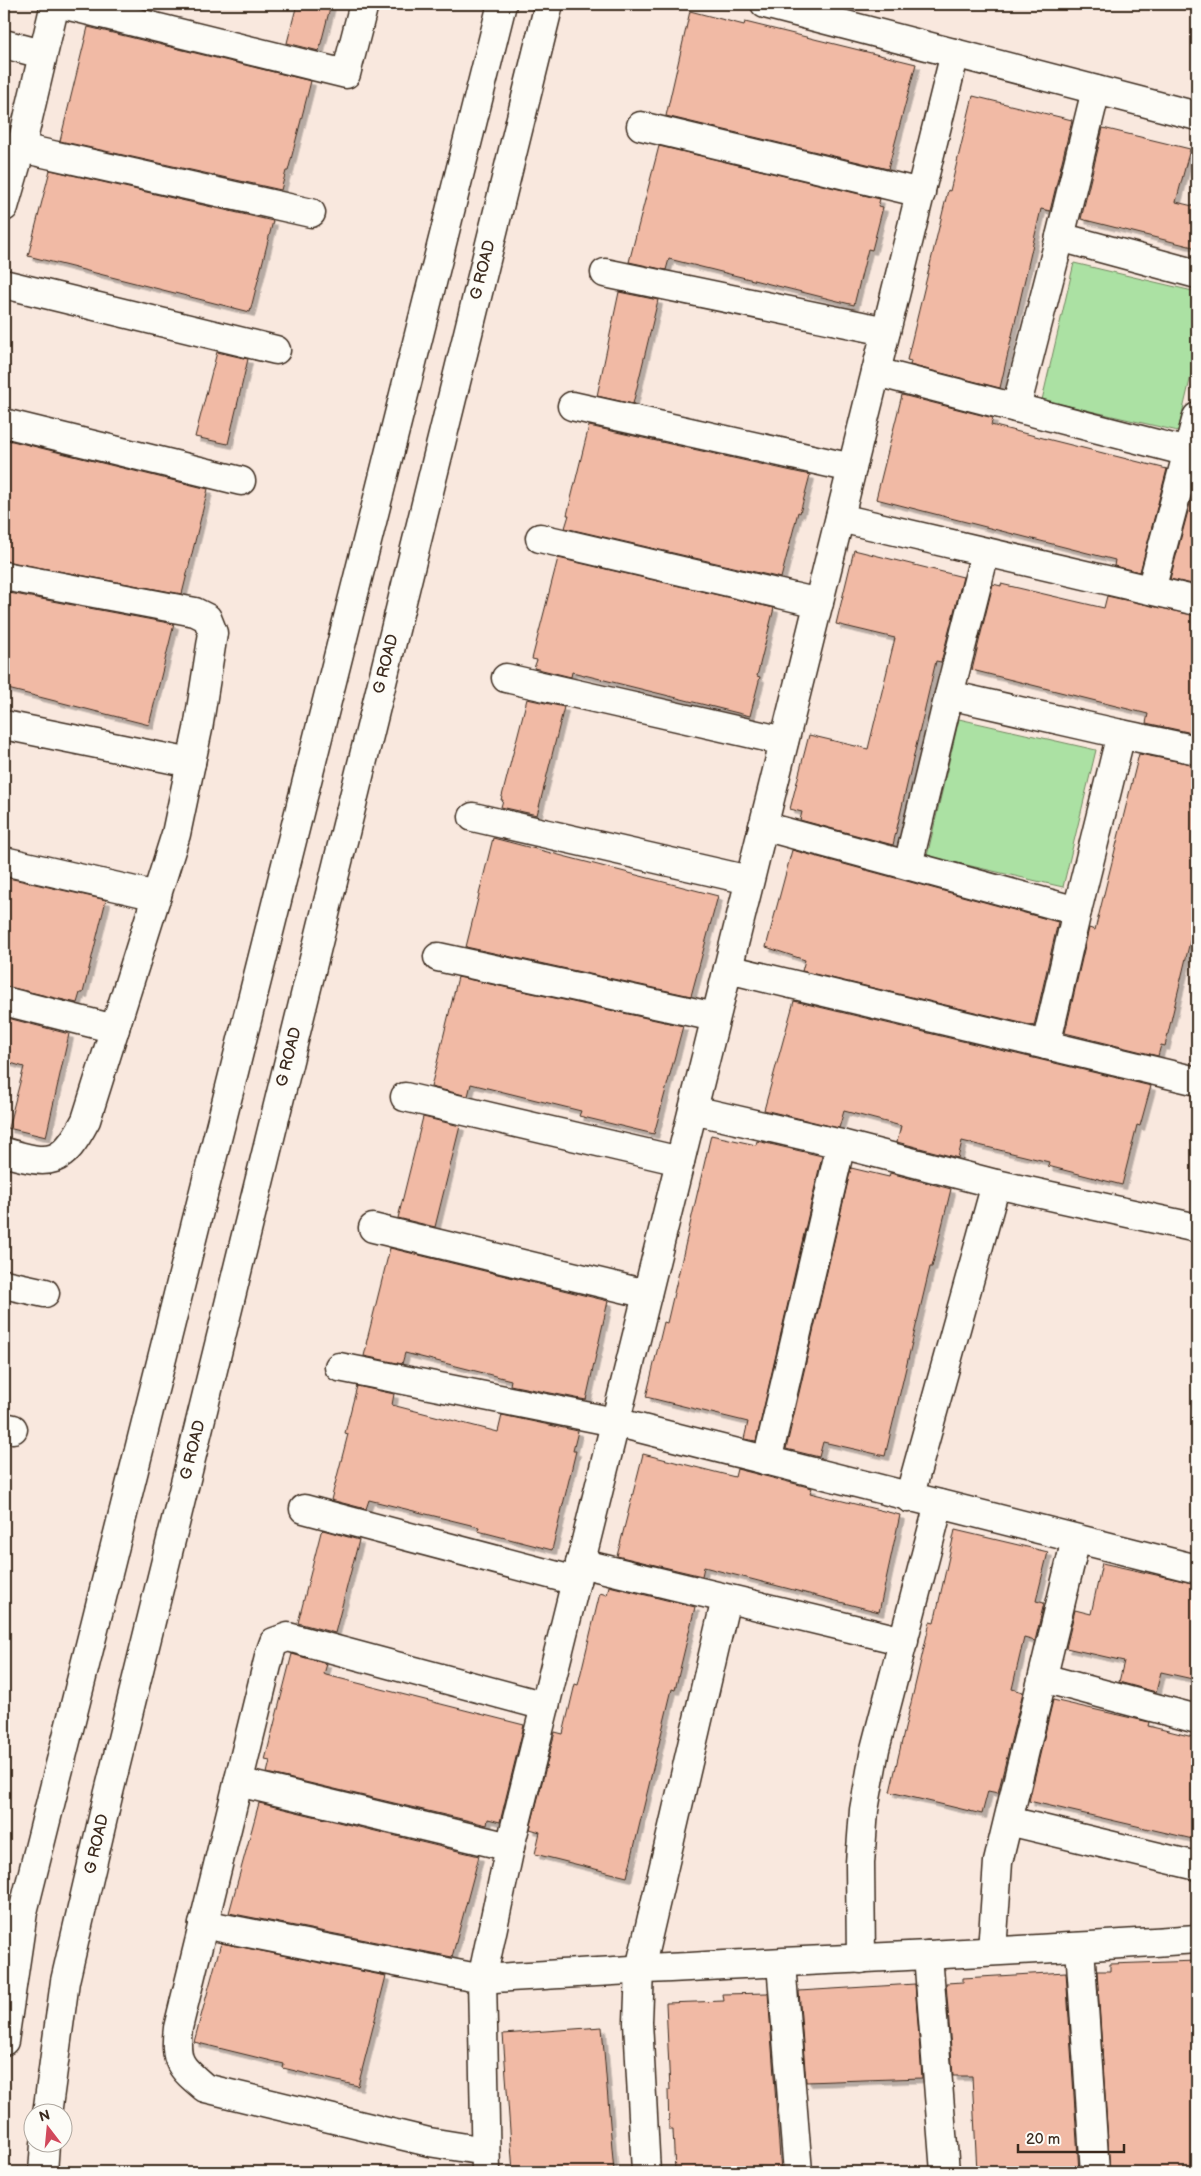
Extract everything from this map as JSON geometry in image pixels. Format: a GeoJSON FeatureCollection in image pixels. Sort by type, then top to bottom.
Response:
{"type":"FeatureCollection","features":[{"type":"Feature","properties":{"kind":"street"},"geometry":{"type":"LineString","coordinates":[[5,198],[21,148],[55,4]]}},
{"type":"Feature","properties":{"kind":"street"},"geometry":{"type":"LineString","coordinates":[[61,4],[346,74],[364,4]]}},
{"type":"Feature","properties":{"kind":"street"},"geometry":{"type":"LineString","coordinates":[[4,2041],[23,1912],[502,4]]}},
{"type":"Feature","properties":{"kind":"street","name":"G ROAD"},"geometry":{"type":"LineString","coordinates":[[48,2104],[66,1981],[108,1796],[549,4]]}},
{"type":"Feature","properties":{"kind":"street"},"geometry":{"type":"LineString","coordinates":[[765,4],[1197,116]]}},
{"type":"Feature","properties":{"kind":"street"},"geometry":{"type":"LineString","coordinates":[[4,44],[42,54]]}},
{"type":"Feature","properties":{"kind":"street"},"geometry":{"type":"LineString","coordinates":[[545,1706],[288,1637],[274,1642],[178,2028],[176,2050],[184,2070],[205,2088],[429,2142],[486,2162],[482,1979],[510,1847],[921,193],[955,53]]}},
{"type":"Feature","properties":{"kind":"street"},"geometry":{"type":"LineString","coordinates":[[1016,408],[1096,90]]}},
{"type":"Feature","properties":{"kind":"street"},"geometry":{"type":"LineString","coordinates":[[640,126],[921,193]]}},
{"type":"Feature","properties":{"kind":"street"},"geometry":{"type":"LineString","coordinates":[[21,148],[311,213]]}},
{"type":"Feature","properties":{"kind":"street"},"geometry":{"type":"LineString","coordinates":[[1060,237],[1197,274]]}},
{"type":"Feature","properties":{"kind":"street"},"geometry":{"type":"LineString","coordinates":[[605,273],[886,331]]}},
{"type":"Feature","properties":{"kind":"street"},"geometry":{"type":"LineString","coordinates":[[4,284],[276,350]]}},
{"type":"Feature","properties":{"kind":"street"},"geometry":{"type":"LineString","coordinates":[[876,372],[1188,452]]}},
{"type":"Feature","properties":{"kind":"street"},"geometry":{"type":"LineString","coordinates":[[572,406],[852,468]]}},
{"type":"Feature","properties":{"kind":"street"},"geometry":{"type":"LineString","coordinates":[[1151,590],[1197,417]]}},
{"type":"Feature","properties":{"kind":"street"},"geometry":{"type":"LineString","coordinates":[[4,423],[241,481]]}},
{"type":"Feature","properties":{"kind":"street"},"geometry":{"type":"LineString","coordinates":[[840,518],[1197,601]]}},
{"type":"Feature","properties":{"kind":"street"},"geometry":{"type":"LineString","coordinates":[[540,538],[818,603]]}},
{"type":"Feature","properties":{"kind":"street"},"geometry":{"type":"LineString","coordinates":[[908,865],[985,552]]}},
{"type":"Feature","properties":{"kind":"street"},"geometry":{"type":"LineString","coordinates":[[4,576],[195,612],[207,618],[213,633],[191,763],[176,834],[86,1120],[73,1144],[61,1156],[41,1160],[4,1152]]}},
{"type":"Feature","properties":{"kind":"street"},"geometry":{"type":"LineString","coordinates":[[506,678],[784,741]]}},
{"type":"Feature","properties":{"kind":"street"},"geometry":{"type":"LineString","coordinates":[[949,695],[1197,750]]}},
{"type":"Feature","properties":{"kind":"street"},"geometry":{"type":"LineString","coordinates":[[4,725],[191,763]]}},
{"type":"Feature","properties":{"kind":"street"},"geometry":{"type":"LineString","coordinates":[[1046,1045],[1077,910],[1121,734]]}},
{"type":"Feature","properties":{"kind":"street"},"geometry":{"type":"LineString","coordinates":[[473,817],[750,880]]}},
{"type":"Feature","properties":{"kind":"street"},"geometry":{"type":"LineString","coordinates":[[763,826],[1077,910]]}},
{"type":"Feature","properties":{"kind":"street"},"geometry":{"type":"LineString","coordinates":[[4,861],[157,896]]}},
{"type":"Feature","properties":{"kind":"street"},"geometry":{"type":"LineString","coordinates":[[438,957],[716,1017]]}},
{"type":"Feature","properties":{"kind":"street"},"geometry":{"type":"LineString","coordinates":[[728,969],[1197,1081]]}},
{"type":"Feature","properties":{"kind":"street"},"geometry":{"type":"LineString","coordinates":[[4,1001],[115,1029]]}},
{"type":"Feature","properties":{"kind":"street"},"geometry":{"type":"LineString","coordinates":[[404,1097],[680,1161]]}},
{"type":"Feature","properties":{"kind":"street"},"geometry":{"type":"LineString","coordinates":[[693,1110],[841,1144],[996,1184],[1197,1228]]}},
{"type":"Feature","properties":{"kind":"street"},"geometry":{"type":"LineString","coordinates":[[768,1461],[841,1144]]}},
{"type":"Feature","properties":{"kind":"street"},"geometry":{"type":"LineString","coordinates":[[909,1498],[996,1184]]}},
{"type":"Feature","properties":{"kind":"street"},"geometry":{"type":"LineString","coordinates":[[373,1228],[647,1294]]}},
{"type":"Feature","properties":{"kind":"street"},"geometry":{"type":"LineString","coordinates":[[4,1284],[44,1293]]}},
{"type":"Feature","properties":{"kind":"street"},"geometry":{"type":"LineString","coordinates":[[338,1367],[615,1422],[1197,1570]]}},
{"type":"Feature","properties":{"kind":"street"},"geometry":{"type":"LineString","coordinates":[[861,1959],[860,1863],[864,1810],[875,1750],[939,1504]]}},
{"type":"Feature","properties":{"kind":"street"},"geometry":{"type":"LineString","coordinates":[[304,1509],[578,1572],[726,1599],[904,1641]]}},
{"type":"Feature","properties":{"kind":"street"},"geometry":{"type":"LineString","coordinates":[[992,1951],[998,1862],[1076,1539]]}},
{"type":"Feature","properties":{"kind":"street"},"geometry":{"type":"LineString","coordinates":[[646,2172],[638,2022],[640,1969],[726,1599]]}},
{"type":"Feature","properties":{"kind":"street"},"geometry":{"type":"LineString","coordinates":[[1043,1678],[1197,1719]]}},
{"type":"Feature","properties":{"kind":"street"},"geometry":{"type":"LineString","coordinates":[[238,1782],[510,1847]]}},
{"type":"Feature","properties":{"kind":"street"},"geometry":{"type":"LineString","coordinates":[[1009,1821],[1197,1866]]}},
{"type":"Feature","properties":{"kind":"street"},"geometry":{"type":"LineString","coordinates":[[203,1924],[482,1979],[640,1969],[781,1964],[1197,1939]]}},
{"type":"Feature","properties":{"kind":"street"},"geometry":{"type":"LineString","coordinates":[[1080,1947],[1095,2172]]}},
{"type":"Feature","properties":{"kind":"street"},"geometry":{"type":"LineString","coordinates":[[928,1955],[945,2172]]}},
{"type":"Feature","properties":{"kind":"street"},"geometry":{"type":"LineString","coordinates":[[781,1964],[798,2172]]}},
{"type":"Feature","properties":{"kind":"street"},"geometry":{"type":"LineString","coordinates":[[43,2172],[44,2154]]}},
{"type":"Feature","properties":{"kind":"green space"},"geometry":{"type":"Polygon","coordinates":[[[1074,263],[1197,292],[1197,350],[1178,431],[1042,400],[1074,263]]]}},
{"type":"Feature","properties":{"kind":"green space"},"geometry":{"type":"Polygon","coordinates":[[[959,719],[1096,750],[1063,887],[927,856],[959,719]]]}},
{"type":"Feature","properties":{"kind":"building"},"geometry":{"type":"Polygon","coordinates":[[[297,4],[331,4],[319,51],[287,43],[297,4]]]}},
{"type":"Feature","properties":{"kind":"building"},"geometry":{"type":"Polygon","coordinates":[[[690,11],[744,25],[745,22],[916,64],[888,169],[666,116],[690,11]]]}},
{"type":"Feature","properties":{"kind":"building"},"geometry":{"type":"Polygon","coordinates":[[[88,27],[311,81],[288,171],[286,171],[281,190],[60,141],[88,27]]]}},
{"type":"Feature","properties":{"kind":"building"},"geometry":{"type":"Polygon","coordinates":[[[973,96],[1072,120],[1050,211],[1041,209],[1000,388],[910,365],[911,361],[907,360],[973,96]]]}},
{"type":"Feature","properties":{"kind":"building"},"geometry":{"type":"Polygon","coordinates":[[[1103,128],[1190,149],[1176,202],[1197,207],[1197,248],[1081,219],[1103,128]]]}},
{"type":"Feature","properties":{"kind":"building"},"geometry":{"type":"Polygon","coordinates":[[[659,146],[880,199],[878,206],[883,207],[872,250],[868,249],[854,305],[669,259],[666,270],[629,262],[659,146]]]}},
{"type":"Feature","properties":{"kind":"building"},"geometry":{"type":"Polygon","coordinates":[[[50,170],[273,221],[250,312],[28,256],[50,170]]]}},
{"type":"Feature","properties":{"kind":"building"},"geometry":{"type":"Polygon","coordinates":[[[619,292],[658,300],[633,404],[597,396],[619,292]]]}},
{"type":"Feature","properties":{"kind":"building"},"geometry":{"type":"Polygon","coordinates":[[[217,352],[248,359],[228,444],[195,437],[217,352]]]}},
{"type":"Feature","properties":{"kind":"building"},"geometry":{"type":"Polygon","coordinates":[[[902,395],[993,418],[991,425],[1167,469],[1140,572],[1114,566],[1115,560],[876,499],[902,395]]]}},
{"type":"Feature","properties":{"kind":"building"},"geometry":{"type":"Polygon","coordinates":[[[589,426],[810,475],[800,513],[798,512],[781,578],[565,528],[589,426]]]}},
{"type":"Feature","properties":{"kind":"building"},"geometry":{"type":"Polygon","coordinates":[[[4,439],[208,489],[182,594],[4,561],[4,439]]]}},
{"type":"Feature","properties":{"kind":"building"},"geometry":{"type":"Polygon","coordinates":[[[1197,477],[1197,585],[1170,579],[1197,477]]]}},
{"type":"Feature","properties":{"kind":"building"},"geometry":{"type":"Polygon","coordinates":[[[854,550],[963,577],[941,662],[936,661],[893,845],[800,820],[802,812],[790,809],[809,735],[868,749],[895,638],[836,624],[854,550]]]}},
{"type":"Feature","properties":{"kind":"building"},"geometry":{"type":"Polygon","coordinates":[[[558,558],[774,608],[757,676],[760,677],[750,716],[572,672],[571,677],[534,668],[537,660],[532,659],[558,558]]]}},
{"type":"Feature","properties":{"kind":"building"},"geometry":{"type":"Polygon","coordinates":[[[993,584],[1001,586],[1001,584],[1104,608],[1107,596],[1197,616],[1197,734],[1146,723],[1148,714],[972,670],[993,584]]]}},
{"type":"Feature","properties":{"kind":"building"},"geometry":{"type":"Polygon","coordinates":[[[4,592],[174,624],[149,725],[4,688],[4,592]]]}},
{"type":"Feature","properties":{"kind":"building"},"geometry":{"type":"Polygon","coordinates":[[[527,699],[564,707],[537,815],[501,807],[503,800],[501,800],[527,699]]]}},
{"type":"Feature","properties":{"kind":"building"},"geometry":{"type":"Polygon","coordinates":[[[1139,754],[1197,765],[1197,912],[1165,1046],[1161,1045],[1158,1056],[1065,1033],[1089,928],[1095,930],[1139,754]]]}},
{"type":"Feature","properties":{"kind":"building"},"geometry":{"type":"Polygon","coordinates":[[[493,838],[718,896],[691,996],[466,947],[493,838]]]}},
{"type":"Feature","properties":{"kind":"building"},"geometry":{"type":"Polygon","coordinates":[[[792,850],[1058,922],[1034,1026],[802,971],[805,960],[766,947],[792,850]]]}},
{"type":"Feature","properties":{"kind":"building"},"geometry":{"type":"Polygon","coordinates":[[[4,877],[106,900],[83,993],[80,993],[77,1003],[4,986],[4,877]]]}},
{"type":"Feature","properties":{"kind":"building"},"geometry":{"type":"Polygon","coordinates":[[[458,977],[683,1026],[654,1134],[579,1116],[581,1111],[471,1084],[468,1096],[431,1087],[458,977]]]}},
{"type":"Feature","properties":{"kind":"building"},"geometry":{"type":"Polygon","coordinates":[[[794,1001],[1151,1086],[1140,1126],[1137,1125],[1122,1185],[1048,1166],[1049,1162],[962,1141],[958,1158],[897,1142],[901,1126],[844,1111],[839,1128],[764,1110],[794,1001]]]}},
{"type":"Feature","properties":{"kind":"building"},"geometry":{"type":"Polygon","coordinates":[[[4,1017],[69,1034],[46,1137],[8,1128],[24,1067],[4,1061],[4,1017]]]}},
{"type":"Feature","properties":{"kind":"building"},"geometry":{"type":"Polygon","coordinates":[[[423,1117],[460,1126],[435,1227],[398,1218],[423,1117]]]}},
{"type":"Feature","properties":{"kind":"building"},"geometry":{"type":"Polygon","coordinates":[[[711,1135],[756,1145],[757,1141],[822,1156],[756,1441],[744,1439],[748,1422],[646,1397],[664,1322],[667,1323],[711,1135]]]}},
{"type":"Feature","properties":{"kind":"building"},"geometry":{"type":"Polygon","coordinates":[[[851,1168],[889,1177],[890,1173],[951,1189],[932,1267],[930,1267],[885,1456],[823,1442],[819,1457],[786,1449],[851,1168]]]}},
{"type":"Feature","properties":{"kind":"building"},"geometry":{"type":"Polygon","coordinates":[[[390,1248],[608,1301],[586,1400],[510,1385],[511,1380],[405,1353],[402,1364],[364,1356],[390,1248]]]}},
{"type":"Feature","properties":{"kind":"building"},"geometry":{"type":"Polygon","coordinates":[[[357,1386],[394,1394],[392,1405],[498,1432],[502,1415],[578,1431],[573,1451],[576,1451],[552,1550],[478,1531],[479,1527],[369,1500],[366,1509],[331,1500],[348,1434],[345,1433],[357,1386]]]}},
{"type":"Feature","properties":{"kind":"building"},"geometry":{"type":"Polygon","coordinates":[[[643,1454],[735,1477],[737,1469],[812,1488],[810,1493],[900,1515],[879,1612],[704,1567],[702,1576],[617,1556],[643,1454]]]}},
{"type":"Feature","properties":{"kind":"building"},"geometry":{"type":"Polygon","coordinates":[[[323,1530],[359,1540],[335,1633],[298,1623],[323,1530]]]}},
{"type":"Feature","properties":{"kind":"building"},"geometry":{"type":"Polygon","coordinates":[[[955,1530],[1048,1552],[1036,1601],[1044,1603],[1035,1641],[1024,1638],[1012,1689],[1023,1692],[998,1793],[988,1791],[982,1814],[890,1792],[930,1622],[934,1623],[955,1530]]]}},
{"type":"Feature","properties":{"kind":"building"},"geometry":{"type":"Polygon","coordinates":[[[1102,1563],[1197,1584],[1197,1680],[1161,1672],[1156,1692],[1119,1682],[1124,1661],[1066,1648],[1075,1610],[1091,1614],[1102,1563]]]}},
{"type":"Feature","properties":{"kind":"building"},"geometry":{"type":"Polygon","coordinates":[[[609,1586],[695,1607],[675,1690],[672,1689],[627,1877],[535,1854],[540,1832],[530,1829],[555,1732],[563,1734],[575,1684],[578,1685],[600,1593],[607,1595],[609,1586]]]}},
{"type":"Feature","properties":{"kind":"building"},"geometry":{"type":"Polygon","coordinates":[[[292,1654],[327,1664],[324,1674],[326,1675],[524,1725],[500,1822],[488,1819],[487,1825],[267,1773],[270,1761],[265,1760],[292,1654]]]}},
{"type":"Feature","properties":{"kind":"building"},"geometry":{"type":"Polygon","coordinates":[[[1053,1700],[1149,1722],[1148,1726],[1197,1738],[1197,1840],[1029,1801],[1053,1700]]]}},
{"type":"Feature","properties":{"kind":"building"},"geometry":{"type":"Polygon","coordinates":[[[259,1803],[479,1856],[452,1957],[229,1913],[259,1803]]]}},
{"type":"Feature","properties":{"kind":"building"},"geometry":{"type":"Polygon","coordinates":[[[221,1943],[386,1976],[358,2086],[283,2068],[284,2064],[194,2042],[221,1943]]]}},
{"type":"Feature","properties":{"kind":"building"},"geometry":{"type":"Polygon","coordinates":[[[1197,1961],[1197,2172],[1110,2172],[1097,1971],[1110,1971],[1110,1964],[1197,1961]]]}},
{"type":"Feature","properties":{"kind":"building"},"geometry":{"type":"Polygon","coordinates":[[[1066,1972],[1079,2172],[977,2172],[972,2076],[953,2076],[946,1983],[963,1982],[963,1978],[1066,1972]]]}},
{"type":"Feature","properties":{"kind":"building"},"geometry":{"type":"Polygon","coordinates":[[[915,1984],[922,2078],[806,2082],[799,1991],[915,1984]]]}},
{"type":"Feature","properties":{"kind":"building"},"geometry":{"type":"Polygon","coordinates":[[[768,1993],[781,2172],[675,2172],[673,2130],[669,2130],[668,2090],[670,2090],[666,2003],[724,2001],[723,1994],[768,1993]]]}},
{"type":"Feature","properties":{"kind":"building"},"geometry":{"type":"Polygon","coordinates":[[[602,2027],[614,2172],[513,2172],[503,2034],[602,2027]]]}}]}
